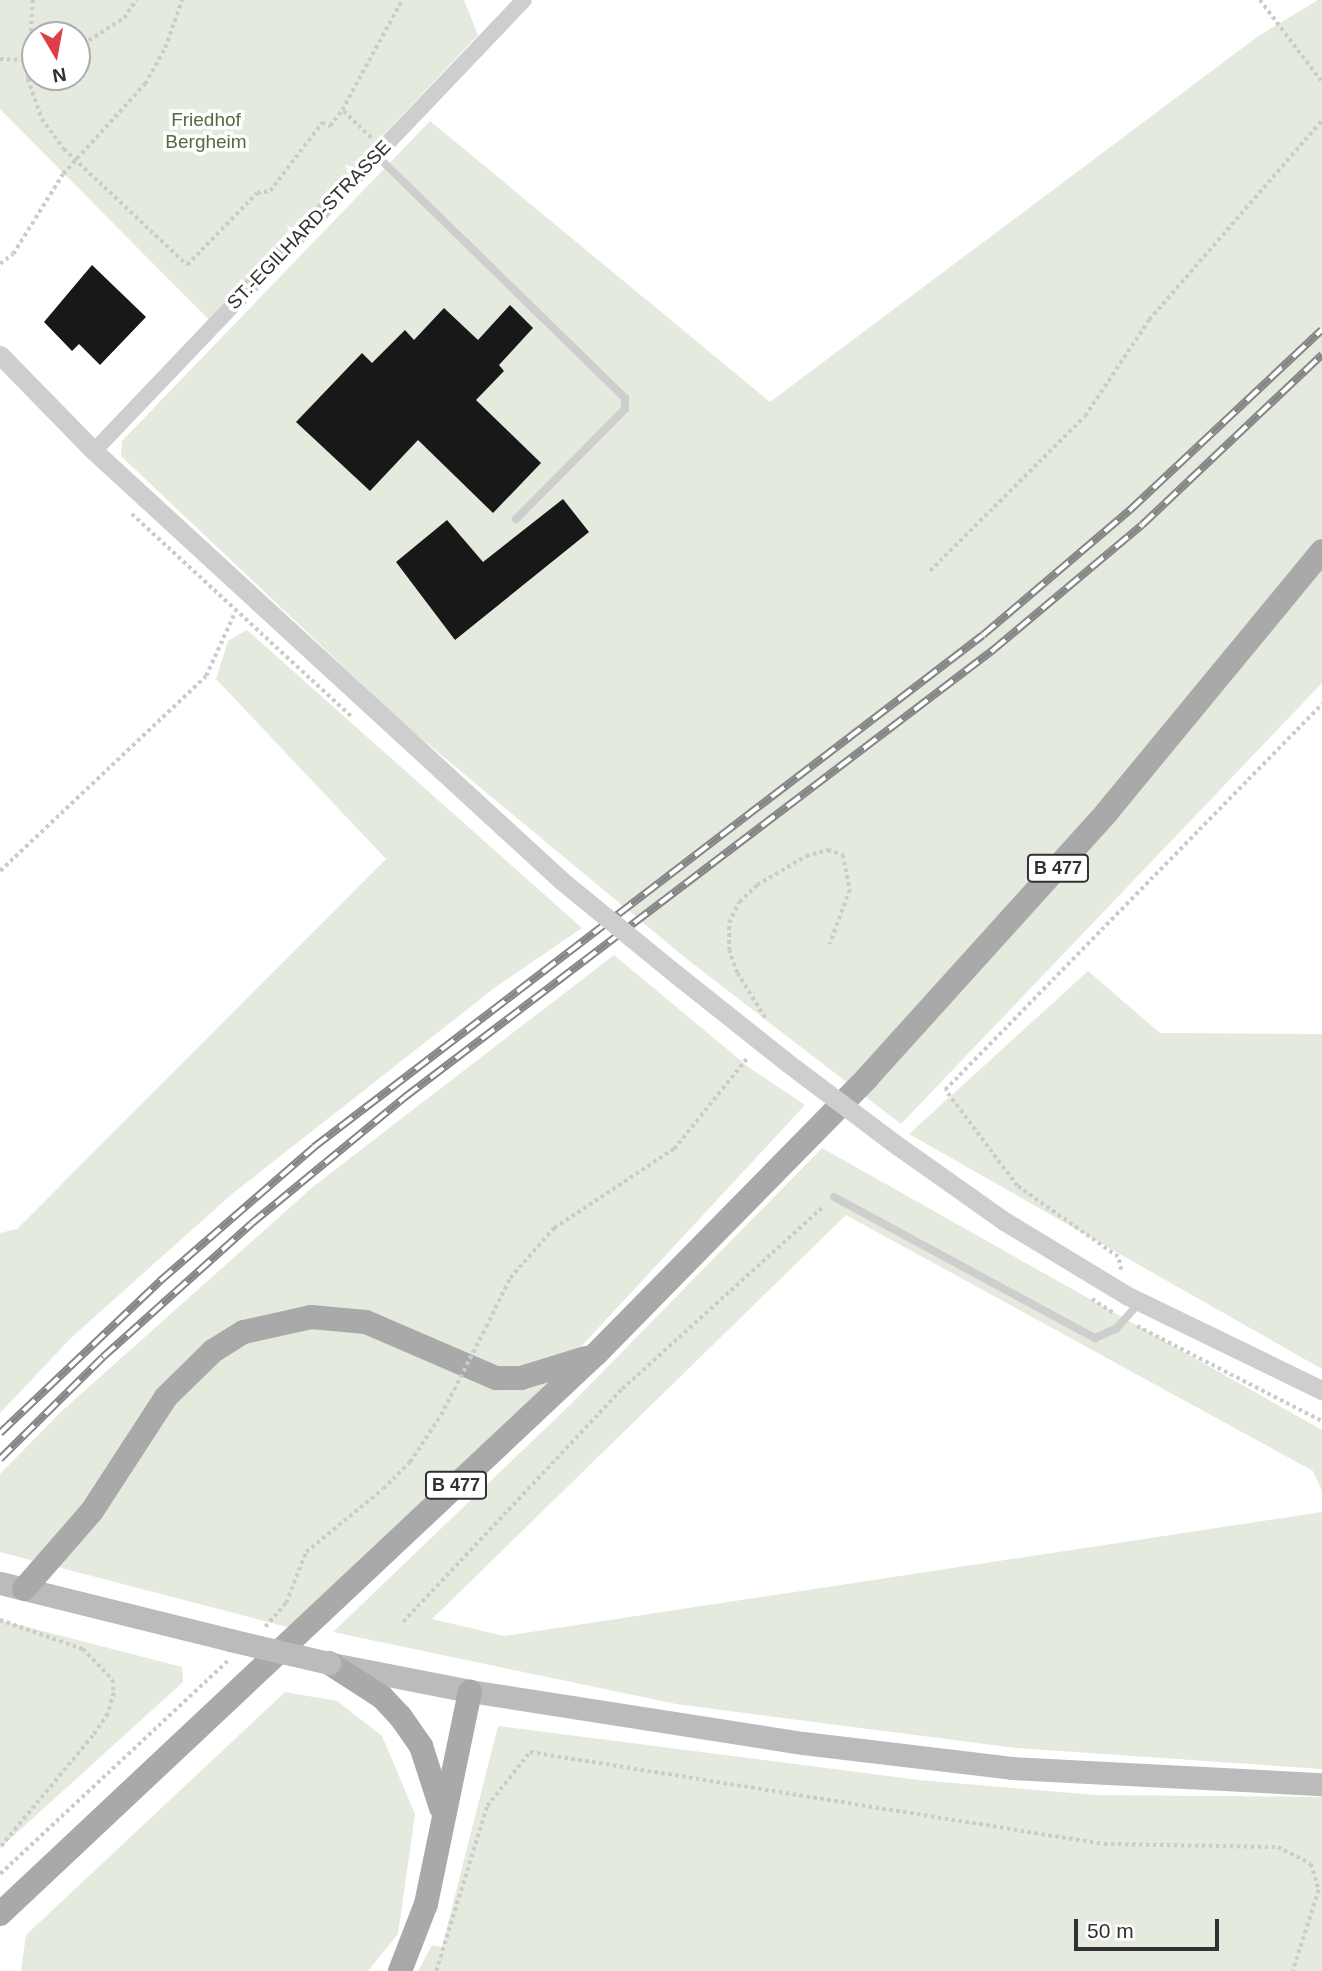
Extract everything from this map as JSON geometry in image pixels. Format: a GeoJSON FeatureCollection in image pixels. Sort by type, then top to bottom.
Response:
{"type":"FeatureCollection","features":[{"type":"Feature","properties":{"kind":"main road","name":"B 477"},"geometry":{"type":"LineString","coordinates":[[0,1914],[596,1354],[963,974],[1107,812],[1322,551]]}},
{"type":"Feature","properties":{"kind":"main road"},"geometry":{"type":"LineString","coordinates":[[24,1589],[92,1511],[166,1397],[213,1351],[244,1332],[310,1317],[366,1322],[496,1378],[522,1378],[596,1354]]}},
{"type":"Feature","properties":{"kind":"main road"},"geometry":{"type":"LineString","coordinates":[[0,1583],[329,1663],[470,1692],[803,1743],[1012,1768],[1322,1784]]}},
{"type":"Feature","properties":{"kind":"main road"},"geometry":{"type":"LineString","coordinates":[[329,1663],[382,1697],[400,1716],[421,1746],[443,1815]]}},
{"type":"Feature","properties":{"kind":"main road"},"geometry":{"type":"LineString","coordinates":[[400,1971],[426,1904],[470,1692]]}},
{"type":"Feature","properties":{"kind":"street","name":"ST.-EGILHARD-STRASSE"},"geometry":{"type":"LineString","coordinates":[[94,451],[524,0]]}},
{"type":"Feature","properties":{"kind":"street"},"geometry":{"type":"LineString","coordinates":[[0,355],[94,451],[562,881],[779,1056],[898,1146],[1004,1221],[1134,1299],[1322,1390]]}},
{"type":"Feature","properties":{"kind":"lane"},"geometry":{"type":"LineString","coordinates":[[379,152],[625,398],[625,409],[516,519]]}},
{"type":"Feature","properties":{"kind":"lane"},"geometry":{"type":"LineString","coordinates":[[834,1197],[1095,1338],[1117,1328],[1134,1299]]}},
{"type":"Feature","properties":{"kind":"path"},"geometry":{"type":"LineString","coordinates":[[33,0],[33,21]]}},
{"type":"Feature","properties":{"kind":"path"},"geometry":{"type":"LineString","coordinates":[[91,39],[124,18],[136,0]]}},
{"type":"Feature","properties":{"kind":"path"},"geometry":{"type":"LineString","coordinates":[[0,264],[13,254],[75,159],[105,132],[145,83],[166,48],[182,0]]}},
{"type":"Feature","properties":{"kind":"path"},"geometry":{"type":"LineString","coordinates":[[32,91],[42,119],[75,159],[187,265],[257,193],[270,191],[322,123],[330,125],[342,110],[402,0]]}},
{"type":"Feature","properties":{"kind":"path"},"geometry":{"type":"LineString","coordinates":[[1260,0],[1322,82]]}},
{"type":"Feature","properties":{"kind":"path"},"geometry":{"type":"LineString","coordinates":[[0,59],[21,60]]}},
{"type":"Feature","properties":{"kind":"path"},"geometry":{"type":"LineString","coordinates":[[342,110],[379,152]]}},
{"type":"Feature","properties":{"kind":"path"},"geometry":{"type":"LineString","coordinates":[[930,571],[1085,416],[1149,320],[1322,120]]}},
{"type":"Feature","properties":{"kind":"path"},"geometry":{"type":"LineString","coordinates":[[0,871],[206,676],[235,612]]}},
{"type":"Feature","properties":{"kind":"path"},"geometry":{"type":"LineString","coordinates":[[1134,1299],[1118,1257],[1017,1186],[945,1090],[1322,705]]}},
{"type":"Feature","properties":{"kind":"path"},"geometry":{"type":"LineString","coordinates":[[779,1056],[768,1023],[737,973],[729,951],[729,923],[739,902],[757,886],[806,856],[828,850],[843,855],[850,890],[830,944]]}},
{"type":"Feature","properties":{"kind":"path"},"geometry":{"type":"LineString","coordinates":[[441,1415],[510,1278],[554,1228],[674,1149],[749,1057]]}},
{"type":"Feature","properties":{"kind":"path"},"geometry":{"type":"LineString","coordinates":[[403,1622],[622,1389],[834,1197]]}},
{"type":"Feature","properties":{"kind":"path"},"geometry":{"type":"LineString","coordinates":[[0,1620],[83,1649],[113,1680],[114,1693],[108,1714],[93,1736],[0,1848]]}},
{"type":"Feature","properties":{"kind":"path"},"geometry":{"type":"LineString","coordinates":[[436,1971],[487,1806],[530,1752],[1104,1844],[1278,1847],[1311,1864],[1319,1890],[1293,1971]]}},
{"type":"Feature","properties":{"kind":"green space","name":"Friedhof Bergheim"},"geometry":{"type":"Polygon","coordinates":[[[0,0],[464,0],[478,35],[209,320],[0,109],[0,0]]]}},
{"type":"Feature","properties":{"kind":"green space"},"geometry":{"type":"Polygon","coordinates":[[[1322,0],[1322,683],[901,1124],[688,960],[405,725],[121,456],[122,441],[430,121],[770,402],[1257,37],[1322,0]]]}},
{"type":"Feature","properties":{"kind":"green space"},"geometry":{"type":"Polygon","coordinates":[[[247,630],[582,928],[497,986],[232,1194],[72,1337],[0,1413],[0,1233],[17,1229],[386,859],[216,679],[228,641],[247,630]]]}},
{"type":"Feature","properties":{"kind":"green space"},"geometry":{"type":"Polygon","coordinates":[[[614,955],[751,1069],[805,1105],[539,1392],[291,1628],[0,1552],[0,1474],[63,1410],[314,1186],[614,955]]]}},
{"type":"Feature","properties":{"kind":"green space"},"geometry":{"type":"Polygon","coordinates":[[[1088,971],[1160,1033],[1322,1034],[1322,1369],[909,1134],[1088,971]]]}},
{"type":"Feature","properties":{"kind":"green space"},"geometry":{"type":"Polygon","coordinates":[[[822,1148],[1322,1430],[1322,1491],[1313,1471],[846,1215],[432,1619],[504,1636],[1322,1512],[1322,1769],[1016,1748],[676,1704],[333,1632],[571,1404],[822,1148]]]}},
{"type":"Feature","properties":{"kind":"green space"},"geometry":{"type":"Polygon","coordinates":[[[0,1620],[182,1667],[183,1682],[0,1848],[0,1620]]]}},
{"type":"Feature","properties":{"kind":"green space"},"geometry":{"type":"Polygon","coordinates":[[[285,1692],[337,1701],[382,1736],[415,1814],[398,1934],[368,1971],[21,1971],[26,1935],[285,1692]]]}},
{"type":"Feature","properties":{"kind":"green space"},"geometry":{"type":"Polygon","coordinates":[[[498,1726],[919,1780],[1095,1795],[1322,1797],[1322,1971],[418,1971],[432,1945],[442,1947],[498,1726]]]}},
{"type":"Feature","properties":{"kind":"building"},"geometry":{"type":"Polygon","coordinates":[[[92,265],[146,317],[100,365],[79,344],[72,351],[44,322],[92,265]]]}},
{"type":"Feature","properties":{"kind":"building"},"geometry":{"type":"Polygon","coordinates":[[[510,305],[533,328],[499,365],[504,371],[476,400],[541,463],[493,513],[418,440],[370,491],[296,422],[362,353],[372,363],[405,330],[414,340],[444,308],[478,340],[510,305]]]}},
{"type":"Feature","properties":{"kind":"building"},"geometry":{"type":"Polygon","coordinates":[[[563,499],[589,532],[455,640],[396,562],[447,520],[483,562],[563,499]]]}},
{"type":"Feature","properties":{"kind":"railway"},"geometry":{"type":"LineString","coordinates":[[0,1433],[160,1281],[314,1147],[983,635],[1130,510],[1322,330]]}},
{"type":"Feature","properties":{"kind":"railway"},"geometry":{"type":"LineString","coordinates":[[0,1459],[103,1357],[251,1224],[405,1097],[993,650],[1142,525],[1322,355]]}}]}
